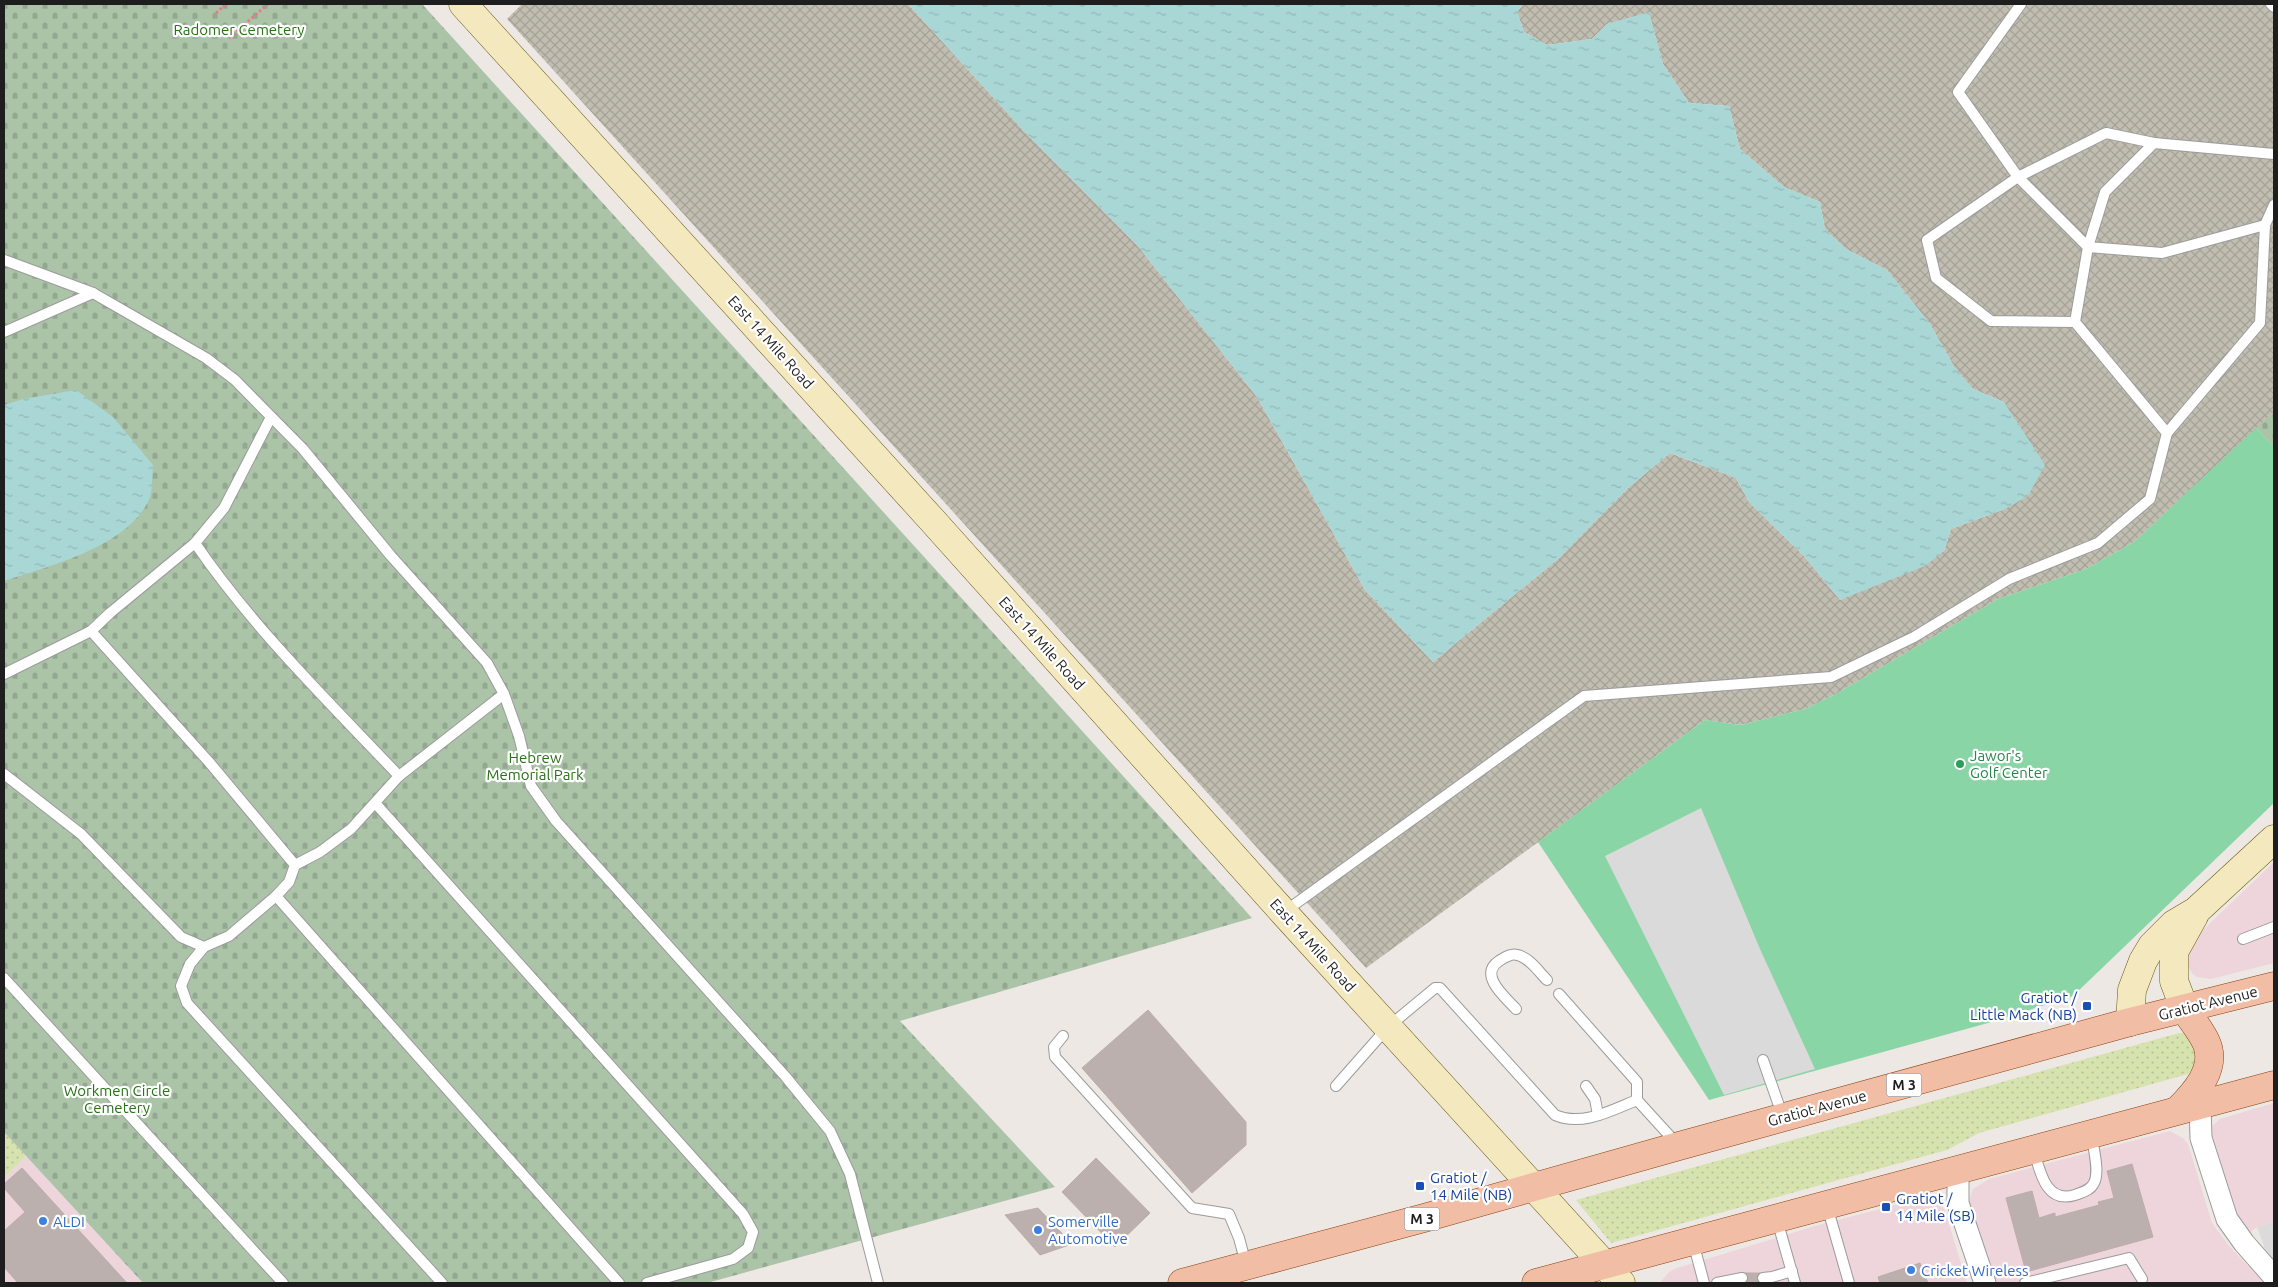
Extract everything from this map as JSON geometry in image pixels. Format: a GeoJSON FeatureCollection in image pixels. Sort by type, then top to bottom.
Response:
{"type":"FeatureCollection","features":[{"type":"Feature","properties":{"kind":"main road","name":"East 14 Mile Road"},"geometry":{"type":"LineString","coordinates":[[463,4],[932,520],[1284,913],[1613,1274]]}},
{"type":"Feature","properties":{"kind":"main road"},"geometry":{"type":"LineString","coordinates":[[2130,1022],[2132,990],[2143,961],[2152,946],[2174,924],[2196,911],[2274,839]]}},
{"type":"Feature","properties":{"kind":"main road"},"geometry":{"type":"LineString","coordinates":[[2189,1107],[2206,1072],[2209,1057],[2207,1044],[2185,1010],[2174,981],[2174,952],[2196,911]]}},
{"type":"Feature","properties":{"kind":"main road","name":"Gratiot Avenue"},"geometry":{"type":"LineString","coordinates":[[1534,1186],[2130,1022],[2185,1010],[2274,986]]}},
{"type":"Feature","properties":{"kind":"main road"},"geometry":{"type":"LineString","coordinates":[[1536,1283],[1613,1274],[1693,1242],[2274,1085]]}},
{"type":"Feature","properties":{"kind":"main road","name":"M 3"},"geometry":{"type":"LineString","coordinates":[[1182,1283],[1310,1250],[1534,1186]]}},
{"type":"Feature","properties":{"kind":"street"},"geometry":{"type":"LineString","coordinates":[[2189,1107],[2227,1219],[2244,1244],[2274,1277]]}},
{"type":"Feature","properties":{"kind":"street"},"geometry":{"type":"LineString","coordinates":[[1958,1171],[1958,1203],[1985,1283]]}},
{"type":"Feature","properties":{"kind":"lane"},"geometry":{"type":"LineString","coordinates":[[2020,4],[1958,92],[2018,177],[2088,247],[2162,253],[2265,225]]}},
{"type":"Feature","properties":{"kind":"lane"},"geometry":{"type":"LineString","coordinates":[[2271,4],[2274,8]]}},
{"type":"Feature","properties":{"kind":"lane"},"geometry":{"type":"LineString","coordinates":[[2075,322],[1991,321],[1936,278],[1927,240],[2018,177],[2106,133],[2154,142],[2274,154]]}},
{"type":"Feature","properties":{"kind":"lane"},"geometry":{"type":"LineString","coordinates":[[2154,142],[2105,192],[2088,247],[2075,322],[2167,433]]}},
{"type":"Feature","properties":{"kind":"lane"},"geometry":{"type":"LineString","coordinates":[[1284,913],[1584,696],[1831,678],[1914,638],[2009,578],[2098,543],[2150,499],[2167,433],[2260,323],[2265,225],[2274,205]]}},
{"type":"Feature","properties":{"kind":"lane"},"geometry":{"type":"LineString","coordinates":[[4,260],[94,293],[206,358],[235,380],[303,449],[391,556],[487,663],[504,694],[519,736],[532,786],[556,821],[785,1076],[830,1131],[850,1174],[878,1283]]}},
{"type":"Feature","properties":{"kind":"lane"},"geometry":{"type":"LineString","coordinates":[[4,332],[94,293]]}},
{"type":"Feature","properties":{"kind":"lane"},"geometry":{"type":"LineString","coordinates":[[4,674],[92,631],[110,613],[196,543],[224,508],[271,417]]}},
{"type":"Feature","properties":{"kind":"lane"},"geometry":{"type":"LineString","coordinates":[[196,543],[216,574],[298,669],[399,776]]}},
{"type":"Feature","properties":{"kind":"lane"},"geometry":{"type":"LineString","coordinates":[[92,631],[209,762],[295,865]]}},
{"type":"Feature","properties":{"kind":"lane"},"geometry":{"type":"LineString","coordinates":[[442,1283],[187,1003],[182,986],[190,964],[204,947],[229,936],[276,896],[289,882],[295,865],[320,852],[352,828],[376,804],[399,776],[504,694]]}},
{"type":"Feature","properties":{"kind":"lane"},"geometry":{"type":"LineString","coordinates":[[4,774],[81,834],[181,937],[204,947]]}},
{"type":"Feature","properties":{"kind":"lane"},"geometry":{"type":"LineString","coordinates":[[376,804],[742,1214],[753,1232],[748,1248],[732,1259],[647,1283]]}},
{"type":"Feature","properties":{"kind":"lane"},"geometry":{"type":"LineString","coordinates":[[276,896],[619,1283]]}},
{"type":"Feature","properties":{"kind":"lane"},"geometry":{"type":"LineString","coordinates":[[2243,939],[2274,927]]}},
{"type":"Feature","properties":{"kind":"lane"},"geometry":{"type":"LineString","coordinates":[[1516,1008],[1498,990],[1492,978],[1491,970],[1496,963],[1511,954],[1517,954],[1524,958],[1547,980]]}},
{"type":"Feature","properties":{"kind":"lane"},"geometry":{"type":"LineString","coordinates":[[4,978],[282,1283]]}},
{"type":"Feature","properties":{"kind":"lane"},"geometry":{"type":"LineString","coordinates":[[1336,1086],[1388,1027],[1435,988],[1440,988],[1556,1115],[1565,1119],[1579,1120],[1598,1116],[1637,1100]]}},
{"type":"Feature","properties":{"kind":"lane"},"geometry":{"type":"LineString","coordinates":[[1559,994],[1637,1082],[1637,1100],[1679,1146]]}},
{"type":"Feature","properties":{"kind":"lane"},"geometry":{"type":"LineString","coordinates":[[1063,1036],[1054,1047],[1055,1057],[1192,1208],[1229,1214],[1239,1238],[1247,1267]]}},
{"type":"Feature","properties":{"kind":"lane"},"geometry":{"type":"LineString","coordinates":[[1763,1060],[1783,1118]]}},
{"type":"Feature","properties":{"kind":"lane"},"geometry":{"type":"LineString","coordinates":[[1586,1086],[1595,1099],[1598,1116]]}},
{"type":"Feature","properties":{"kind":"lane"},"geometry":{"type":"LineString","coordinates":[[2034,1150],[2043,1180],[2049,1190],[2057,1196],[2070,1196],[2087,1191],[2094,1182],[2095,1167],[2091,1134]]}},
{"type":"Feature","properties":{"kind":"lane"},"geometry":{"type":"LineString","coordinates":[[1828,1206],[1849,1283]]}},
{"type":"Feature","properties":{"kind":"lane"},"geometry":{"type":"LineString","coordinates":[[1777,1220],[1796,1283]]}},
{"type":"Feature","properties":{"kind":"lane"},"geometry":{"type":"LineString","coordinates":[[1693,1242],[1704,1283]]}},
{"type":"Feature","properties":{"kind":"lane"},"geometry":{"type":"LineString","coordinates":[[2025,1283],[2129,1258],[2142,1279]]}},
{"type":"Feature","properties":{"kind":"lane"},"geometry":{"type":"LineString","coordinates":[[1763,1278],[1792,1271]]}},
{"type":"Feature","properties":{"kind":"lane"},"geometry":{"type":"LineString","coordinates":[[1717,1283],[1742,1278]]}},
{"type":"Feature","properties":{"kind":"path"},"geometry":{"type":"LineString","coordinates":[[216,13],[226,4]]}},
{"type":"Feature","properties":{"kind":"path"},"geometry":{"type":"LineString","coordinates":[[229,38],[268,4]]}},
{"type":"Feature","properties":{"kind":"shaded area"},"geometry":{"type":"Polygon","coordinates":[[[522,4],[908,4],[1022,129],[1137,245],[1257,397],[1365,590],[1433,662],[1558,559],[1628,488],[1670,453],[1736,478],[1749,502],[1804,556],[1840,600],[1944,551],[1951,529],[2005,509],[2004,402],[1973,389],[1955,368],[1930,324],[1887,270],[1846,249],[1825,229],[1820,202],[1784,187],[1740,149],[1729,106],[1689,103],[1663,64],[1649,13],[1607,24],[1592,39],[1547,45],[1524,32],[1517,12],[1523,4],[2274,4],[2274,412],[2134,542],[2086,569],[1998,599],[1834,695],[1805,709],[1741,725],[1705,720],[1366,968],[507,19],[522,4]]]}},
{"type":"Feature","properties":{"kind":"shaded area"},"geometry":{"type":"Polygon","coordinates":[[[1701,808],[1760,949],[1815,1069],[1724,1095],[1605,856],[1701,808]]]}},
{"type":"Feature","properties":{"kind":"shaded area"},"geometry":{"type":"Polygon","coordinates":[[[2274,862],[2274,963],[2211,979],[2197,977],[2187,965],[2187,956],[2200,933],[2274,862]]]}},
{"type":"Feature","properties":{"kind":"shaded area"},"geometry":{"type":"Polygon","coordinates":[[[2274,1103],[2274,1222],[2257,1227],[2249,1233],[2232,1211],[2212,1146],[2211,1127],[2220,1119],[2274,1103]]]}},
{"type":"Feature","properties":{"kind":"shaded area"},"geometry":{"type":"Polygon","coordinates":[[[2170,1131],[2183,1138],[2188,1144],[2212,1223],[2230,1247],[2264,1283],[1991,1283],[1968,1205],[1973,1189],[1989,1179],[2170,1131]]]}},
{"type":"Feature","properties":{"kind":"shaded area","name":"ALDI"},"geometry":{"type":"Polygon","coordinates":[[[26,1156],[143,1283],[4,1283],[4,1178],[26,1156]]]}},
{"type":"Feature","properties":{"kind":"shaded area"},"geometry":{"type":"Polygon","coordinates":[[[1926,1197],[1940,1202],[1945,1211],[1967,1283],[1660,1283],[1674,1269],[1815,1226],[1926,1197]]]}},
{"type":"Feature","properties":{"kind":"shaded area"},"geometry":{"type":"Polygon","coordinates":[[[2274,1222],[2274,1274],[2257,1227],[2274,1222]]]}},
{"type":"Feature","properties":{"kind":"green space","name":"Hebrew Memorial Park"},"geometry":{"type":"Polygon","coordinates":[[[4,4],[422,4],[1252,918],[900,1021],[1055,1187],[707,1283],[143,1283],[4,1132],[4,4]]]}},
{"type":"Feature","properties":{"kind":"green space"},"geometry":{"type":"Polygon","coordinates":[[[2274,412],[2274,447],[2256,428],[2274,412]]]}},
{"type":"Feature","properties":{"kind":"green space","name":"Jawor's Golf Center"},"geometry":{"type":"Polygon","coordinates":[[[2256,428],[2274,447],[2274,803],[2073,996],[1988,1023],[1709,1100],[1538,842],[1705,720],[1741,725],[1805,709],[1834,695],[1998,599],[2086,569],[2134,542],[2256,428]]]}},
{"type":"Feature","properties":{"kind":"green space"},"geometry":{"type":"Polygon","coordinates":[[[2179,1033],[2189,1034],[2198,1064],[2188,1074],[1979,1133],[1947,1150],[1611,1243],[1576,1200],[2179,1033]]]}},
{"type":"Feature","properties":{"kind":"green space"},"geometry":{"type":"Polygon","coordinates":[[[4,1132],[26,1156],[4,1178],[4,1132]]]}},
{"type":"Feature","properties":{"kind":"water"},"geometry":{"type":"Polygon","coordinates":[[[908,4],[1523,4],[1517,12],[1524,32],[1547,45],[1592,39],[1607,24],[1649,12],[1663,64],[1689,103],[1729,106],[1740,149],[1784,187],[1820,202],[1825,229],[1846,249],[1887,270],[1930,324],[1955,368],[1973,389],[2004,402],[2045,465],[2028,496],[2005,509],[1951,529],[1944,551],[1925,566],[1840,600],[1804,556],[1749,502],[1736,478],[1670,453],[1628,488],[1558,559],[1433,662],[1365,590],[1257,397],[1137,245],[1022,129],[908,4]]]}},
{"type":"Feature","properties":{"kind":"water"},"geometry":{"type":"Polygon","coordinates":[[[76,390],[113,417],[153,465],[150,498],[137,518],[122,532],[104,543],[63,562],[4,581],[4,405],[23,399],[76,390]]]}},
{"type":"Feature","properties":{"kind":"building"},"geometry":{"type":"Polygon","coordinates":[[[1148,1010],[1246,1122],[1246,1145],[1192,1193],[1082,1068],[1148,1010]]]}},
{"type":"Feature","properties":{"kind":"building"},"geometry":{"type":"Polygon","coordinates":[[[1096,1158],[1150,1213],[1115,1247],[1062,1192],[1096,1158]]]}},
{"type":"Feature","properties":{"kind":"building"},"geometry":{"type":"Polygon","coordinates":[[[2132,1164],[2153,1237],[2026,1272],[2006,1198],[2032,1191],[2039,1218],[2055,1213],[2055,1217],[2099,1205],[2098,1202],[2114,1198],[2107,1171],[2132,1164]]]}},
{"type":"Feature","properties":{"kind":"building","name":"ALDI"},"geometry":{"type":"Polygon","coordinates":[[[22,1168],[127,1283],[18,1283],[4,1267],[4,1231],[25,1212],[4,1188],[4,1184],[22,1168]]]}},
{"type":"Feature","properties":{"kind":"building","name":"Somerville Automotive"},"geometry":{"type":"Polygon","coordinates":[[[1038,1208],[1072,1244],[1040,1255],[1005,1215],[1038,1208]]]}},
{"type":"Feature","properties":{"kind":"building","name":"Cricket Wireless"},"geometry":{"type":"Polygon","coordinates":[[[1920,1263],[1928,1283],[1880,1283],[1878,1277],[1920,1263]]]}},
{"type":"Feature","properties":{"kind":"building"},"geometry":{"type":"Polygon","coordinates":[[[1742,1273],[1763,1273],[1762,1283],[1742,1283],[1742,1273]]]}},
{"type":"Feature","properties":{"kind":"place","name":"Jawor's Golf Center"},"geometry":{"type":"Point","coordinates":[1960,764]}},
{"type":"Feature","properties":{"kind":"place","name":"Gratiot / Little Mack (NB)"},"geometry":{"type":"Point","coordinates":[2087,1006]}},
{"type":"Feature","properties":{"kind":"place","name":"Gratiot / 14 Mile (NB)"},"geometry":{"type":"Point","coordinates":[1420,1186]}},
{"type":"Feature","properties":{"kind":"place","name":"Gratiot / 14 Mile (SB)"},"geometry":{"type":"Point","coordinates":[1886,1207]}},
{"type":"Feature","properties":{"kind":"place","name":"ALDI"},"geometry":{"type":"Point","coordinates":[43,1221]}},
{"type":"Feature","properties":{"kind":"place","name":"Somerville Automotive"},"geometry":{"type":"Point","coordinates":[1038,1230]}},
{"type":"Feature","properties":{"kind":"place","name":"Cricket Wireless"},"geometry":{"type":"Point","coordinates":[1911,1270]}},
{"type":"Feature","properties":{"kind":"park label","name":"Radomer Cemetery"},"geometry":{"type":"Point","coordinates":[239,29]}},
{"type":"Feature","properties":{"kind":"park label","name":"Workmen Circle Cemetery"},"geometry":{"type":"Point","coordinates":[117,1098]}}]}
